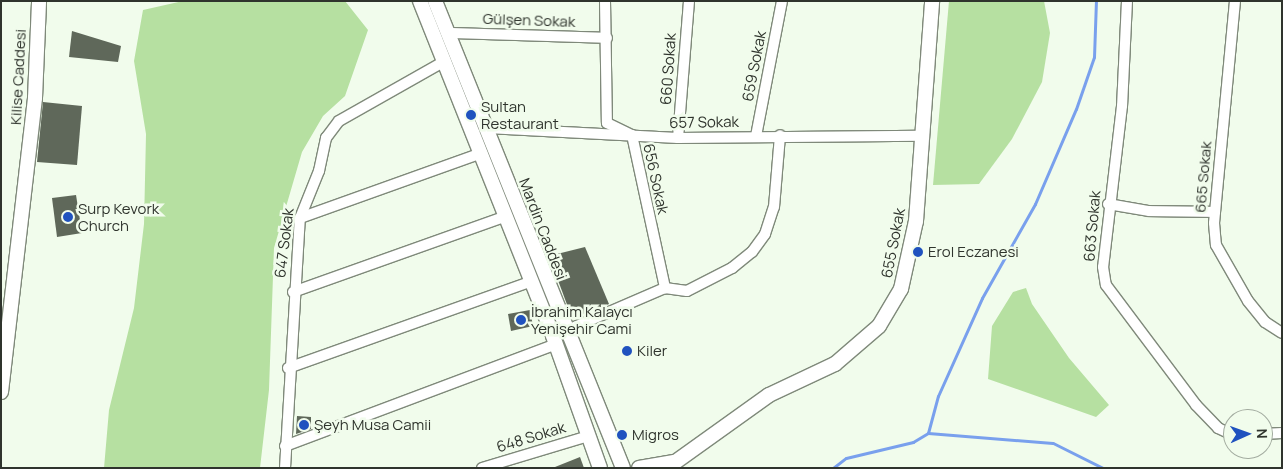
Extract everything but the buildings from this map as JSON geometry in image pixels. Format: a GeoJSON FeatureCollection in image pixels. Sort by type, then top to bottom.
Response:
{"type":"FeatureCollection","features":[{"type":"Feature","properties":{"kind":"street","name":"Kilise Caddesi"},"geometry":{"type":"LineString","coordinates":[[1,392],[35,98],[39,1]]}},
{"type":"Feature","properties":{"kind":"street","name":"Mardin Caddesi"},"geometry":{"type":"LineString","coordinates":[[420,1],[532,281],[600,468]]}},
{"type":"Feature","properties":{"kind":"street","name":"Mardin Caddesi"},"geometry":{"type":"LineString","coordinates":[[435,1],[450,33],[565,331],[623,468]]}},
{"type":"Feature","properties":{"kind":"street","name":"656 Sokak"},"geometry":{"type":"LineString","coordinates":[[605,1],[607,123],[632,135],[665,288]]}},
{"type":"Feature","properties":{"kind":"street","name":"660 Sokak"},"geometry":{"type":"LineString","coordinates":[[678,138],[688,1]]}},
{"type":"Feature","properties":{"kind":"street","name":"659 Sokak"},"geometry":{"type":"LineString","coordinates":[[756,136],[782,1]]}},
{"type":"Feature","properties":{"kind":"street","name":"655 Sokak"},"geometry":{"type":"LineString","coordinates":[[639,468],[669,465],[769,395],[835,364],[880,326],[901,289],[916,221],[932,1]]}},
{"type":"Feature","properties":{"kind":"street","name":"663 Sokak"},"geometry":{"type":"LineString","coordinates":[[1127,1],[1122,106],[1108,204],[1103,267],[1106,285],[1196,405],[1223,427]]}},
{"type":"Feature","properties":{"kind":"street","name":"665 Sokak"},"geometry":{"type":"LineString","coordinates":[[1235,1],[1215,212],[1216,245],[1226,265],[1264,322],[1282,333]]}},
{"type":"Feature","properties":{"kind":"street","name":"Gülşen Sokak"},"geometry":{"type":"LineString","coordinates":[[450,33],[607,38]]}},
{"type":"Feature","properties":{"kind":"street","name":"647 Sokak"},"geometry":{"type":"LineString","coordinates":[[284,468],[288,368],[300,218],[326,138],[339,121],[445,61]]}},
{"type":"Feature","properties":{"kind":"street","name":"657 Sokak"},"geometry":{"type":"LineString","coordinates":[[487,128],[678,138],[780,135],[922,136]]}},
{"type":"Feature","properties":{"kind":"street"},"geometry":{"type":"LineString","coordinates":[[565,331],[665,288],[688,292],[732,268],[752,252],[765,234],[774,207],[780,135]]}},
{"type":"Feature","properties":{"kind":"street"},"geometry":{"type":"LineString","coordinates":[[300,218],[482,153]]}},
{"type":"Feature","properties":{"kind":"street"},"geometry":{"type":"LineString","coordinates":[[1108,204],[1215,212]]}},
{"type":"Feature","properties":{"kind":"street"},"geometry":{"type":"LineString","coordinates":[[293,292],[506,216]]}},
{"type":"Feature","properties":{"kind":"street"},"geometry":{"type":"LineString","coordinates":[[288,368],[532,281]]}},
{"type":"Feature","properties":{"kind":"street"},"geometry":{"type":"LineString","coordinates":[[285,446],[556,344]]}},
{"type":"Feature","properties":{"kind":"street","name":"648 Sokak"},"geometry":{"type":"LineString","coordinates":[[482,468],[589,436]]}},
{"type":"Feature","properties":{"kind":"green space"},"geometry":{"type":"Polygon","coordinates":[[[183,1],[345,1],[368,30],[345,96],[323,116],[302,152],[274,248],[269,390],[260,468],[104,468],[109,410],[134,308],[144,224],[146,134],[134,61],[143,10],[183,1]]]}},
{"type":"Feature","properties":{"kind":"green space"},"geometry":{"type":"Polygon","coordinates":[[[949,1],[1044,1],[1050,33],[1042,82],[1012,139],[979,184],[933,185],[949,1]]]}},
{"type":"Feature","properties":{"kind":"green space"},"geometry":{"type":"Polygon","coordinates":[[[1026,288],[1032,304],[1069,358],[1109,405],[1096,417],[988,379],[992,326],[1013,292],[1026,288]]]}},
{"type":"Feature","properties":{"kind":"waterway"},"geometry":{"type":"LineString","coordinates":[[833,468],[846,458],[913,442],[928,433],[938,396],[982,298],[1035,204],[1076,109],[1094,57],[1096,1]]}},
{"type":"Feature","properties":{"kind":"waterway"},"geometry":{"type":"LineString","coordinates":[[928,433],[1053,443],[1103,468]]}},
{"type":"Feature","properties":{"kind":"place","name":"Sultan Restaurant"},"geometry":{"type":"Point","coordinates":[471,115]}},
{"type":"Feature","properties":{"kind":"place","name":"Surp Kevork Church"},"geometry":{"type":"Point","coordinates":[68,217]}},
{"type":"Feature","properties":{"kind":"place","name":"Erol Eczanesi"},"geometry":{"type":"Point","coordinates":[918,252]}},
{"type":"Feature","properties":{"kind":"place","name":"İbrahim Kalaycı Yenişehir Cami"},"geometry":{"type":"Point","coordinates":[521,320]}},
{"type":"Feature","properties":{"kind":"place","name":"Kiler"},"geometry":{"type":"Point","coordinates":[627,351]}},
{"type":"Feature","properties":{"kind":"place","name":"Şeyh Musa Camii"},"geometry":{"type":"Point","coordinates":[304,425]}},
{"type":"Feature","properties":{"kind":"place","name":"Migros"},"geometry":{"type":"Point","coordinates":[622,435]}}]}
